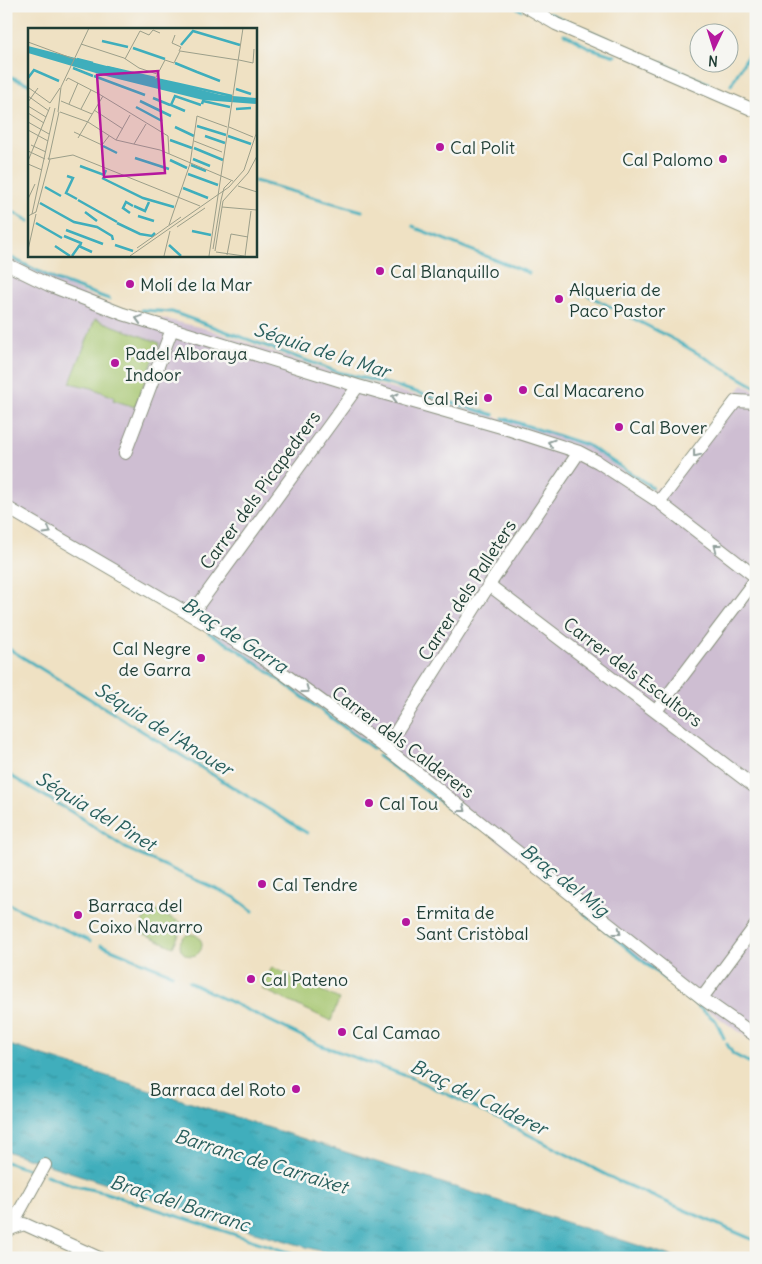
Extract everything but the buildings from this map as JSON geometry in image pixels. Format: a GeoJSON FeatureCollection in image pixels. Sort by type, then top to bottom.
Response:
{"type":"FeatureCollection","features":[{"type":"Feature","properties":{"kind":"street"},"geometry":{"type":"LineString","coordinates":[[525,6],[556,24],[756,111]]}},
{"type":"Feature","properties":{"kind":"street"},"geometry":{"type":"LineString","coordinates":[[6,264],[51,286],[123,314],[358,386],[501,426],[579,452],[598,462],[659,502],[756,578],[656,711]]}},
{"type":"Feature","properties":{"kind":"street"},"geometry":{"type":"LineString","coordinates":[[126,453],[172,329]]}},
{"type":"Feature","properties":{"kind":"street","name":"Carrer dels Picapedrers"},"geometry":{"type":"LineString","coordinates":[[191,615],[358,386]]}},
{"type":"Feature","properties":{"kind":"street"},"geometry":{"type":"LineString","coordinates":[[659,502],[736,401],[756,402]]}},
{"type":"Feature","properties":{"kind":"street","name":"Carrer dels Palleters"},"geometry":{"type":"LineString","coordinates":[[386,748],[489,585],[579,452]]}},
{"type":"Feature","properties":{"kind":"street","name":"Carrer dels Calderers"},"geometry":{"type":"LineString","coordinates":[[6,507],[254,652],[386,748],[702,998],[756,1036]]}},
{"type":"Feature","properties":{"kind":"street","name":"Carrer dels Escultors"},"geometry":{"type":"LineString","coordinates":[[489,585],[756,788]]}},
{"type":"Feature","properties":{"kind":"street"},"geometry":{"type":"LineString","coordinates":[[702,998],[756,925]]}},
{"type":"Feature","properties":{"kind":"street"},"geometry":{"type":"LineString","coordinates":[[8,1232],[21,1220],[45,1165]]}},
{"type":"Feature","properties":{"kind":"street"},"geometry":{"type":"LineString","coordinates":[[21,1220],[99,1258]]}},
{"type":"Feature","properties":{"kind":"shaded area"},"geometry":{"type":"Polygon","coordinates":[[[6,258],[117,308],[208,329],[330,372],[503,419],[587,446],[652,491],[668,483],[743,384],[756,392],[756,1044],[695,1001],[486,831],[378,749],[240,649],[6,513],[6,258]]]}},
{"type":"Feature","properties":{"kind":"green space","name":"Padel Alboraya Indoor"},"geometry":{"type":"Polygon","coordinates":[[[95,319],[160,343],[135,407],[113,400],[114,397],[92,388],[70,383],[95,319]]]}},
{"type":"Feature","properties":{"kind":"green space"},"geometry":{"type":"Polygon","coordinates":[[[150,908],[184,924],[173,947],[138,931],[150,908]]]}},
{"type":"Feature","properties":{"kind":"green space"},"geometry":{"type":"Polygon","coordinates":[[[191,934],[199,937],[202,945],[199,953],[191,956],[183,953],[180,945],[183,937],[191,934]]]}},
{"type":"Feature","properties":{"kind":"green space"},"geometry":{"type":"Polygon","coordinates":[[[272,967],[339,999],[331,1021],[262,989],[272,967]]]}},
{"type":"Feature","properties":{"kind":"water","name":"Barranc de Carraixet"},"geometry":{"type":"Polygon","coordinates":[[[6,1044],[678,1258],[344,1258],[241,1228],[6,1151],[6,1044]]]}},
{"type":"Feature","properties":{"kind":"waterway"},"geometry":{"type":"LineString","coordinates":[[515,6],[521,10]]}},
{"type":"Feature","properties":{"kind":"waterway"},"geometry":{"type":"LineString","coordinates":[[549,13],[708,83]]}},
{"type":"Feature","properties":{"kind":"waterway"},"geometry":{"type":"LineString","coordinates":[[564,34],[590,48],[615,56]]}},
{"type":"Feature","properties":{"kind":"waterway"},"geometry":{"type":"LineString","coordinates":[[731,85],[756,41]]}},
{"type":"Feature","properties":{"kind":"waterway"},"geometry":{"type":"LineString","coordinates":[[6,75],[28,84]]}},
{"type":"Feature","properties":{"kind":"waterway"},"geometry":{"type":"LineString","coordinates":[[256,181],[362,211]]}},
{"type":"Feature","properties":{"kind":"waterway"},"geometry":{"type":"LineString","coordinates":[[6,208],[28,220]]}},
{"type":"Feature","properties":{"kind":"waterway"},"geometry":{"type":"LineString","coordinates":[[418,229],[529,273]]}},
{"type":"Feature","properties":{"kind":"waterway","name":"Séquia de la Mar"},"geometry":{"type":"LineString","coordinates":[[6,255],[56,280],[109,299]]}},
{"type":"Feature","properties":{"kind":"waterway"},"geometry":{"type":"LineString","coordinates":[[582,292],[671,338],[756,387]]}},
{"type":"Feature","properties":{"kind":"waterway","name":"Séquia de la Mar"},"geometry":{"type":"LineString","coordinates":[[142,310],[172,312],[338,372],[392,385],[494,415]]}},
{"type":"Feature","properties":{"kind":"waterway","name":"Séquia de la Mar"},"geometry":{"type":"LineString","coordinates":[[503,418],[587,445],[652,487]]}},
{"type":"Feature","properties":{"kind":"waterway","name":"Braç de Garra"},"geometry":{"type":"LineString","coordinates":[[209,633],[241,652],[374,749]]}},
{"type":"Feature","properties":{"kind":"waterway","name":"Séquia de l'Anouer"},"geometry":{"type":"LineString","coordinates":[[6,647],[307,833]]}},
{"type":"Feature","properties":{"kind":"waterway","name":"Braç del Mig"},"geometry":{"type":"LineString","coordinates":[[378,756],[477,828]]}},
{"type":"Feature","properties":{"kind":"waterway","name":"Séquia del Pinet"},"geometry":{"type":"LineString","coordinates":[[6,773],[75,814],[127,849],[234,897],[253,911]]}},
{"type":"Feature","properties":{"kind":"waterway","name":"Braç del Calderer"},"geometry":{"type":"LineString","coordinates":[[6,903],[90,941]]}},
{"type":"Feature","properties":{"kind":"waterway","name":"Braç del Mig"},"geometry":{"type":"LineString","coordinates":[[582,911],[716,1021],[724,1038]]}},
{"type":"Feature","properties":{"kind":"waterway","name":"Braç del Calderer"},"geometry":{"type":"LineString","coordinates":[[101,945],[172,974]]}},
{"type":"Feature","properties":{"kind":"waterway","name":"Braç del Calderer"},"geometry":{"type":"LineString","coordinates":[[189,982],[320,1045],[412,1078],[483,1111],[620,1182],[756,1241]]}},
{"type":"Feature","properties":{"kind":"waterway","name":"Braç del Mig"},"geometry":{"type":"LineString","coordinates":[[727,1044],[733,1054],[756,1066]]}},
{"type":"Feature","properties":{"kind":"waterway","name":"Braç del Barranc"},"geometry":{"type":"LineString","coordinates":[[6,1162],[37,1172]]}},
{"type":"Feature","properties":{"kind":"waterway","name":"Braç del Barranc"},"geometry":{"type":"LineString","coordinates":[[46,1175],[75,1186],[103,1192],[307,1258]]}},
{"type":"Feature","properties":{"kind":"place","name":"Cal Polit"},"geometry":{"type":"Point","coordinates":[440,147]}},
{"type":"Feature","properties":{"kind":"place","name":"Cal Palomo"},"geometry":{"type":"Point","coordinates":[723,159]}},
{"type":"Feature","properties":{"kind":"place","name":"Cal Blanquillo"},"geometry":{"type":"Point","coordinates":[380,271]}},
{"type":"Feature","properties":{"kind":"place","name":"Molí de la Mar"},"geometry":{"type":"Point","coordinates":[130,284]}},
{"type":"Feature","properties":{"kind":"place","name":"Alqueria de Paco Pastor"},"geometry":{"type":"Point","coordinates":[559,299]}},
{"type":"Feature","properties":{"kind":"place","name":"Padel Alboraya Indoor"},"geometry":{"type":"Point","coordinates":[115,363]}},
{"type":"Feature","properties":{"kind":"place","name":"Cal Macareno"},"geometry":{"type":"Point","coordinates":[523,390]}},
{"type":"Feature","properties":{"kind":"place","name":"Cal Rei"},"geometry":{"type":"Point","coordinates":[488,398]}},
{"type":"Feature","properties":{"kind":"place","name":"Cal Bover"},"geometry":{"type":"Point","coordinates":[619,427]}},
{"type":"Feature","properties":{"kind":"place","name":"Cal Negre de Garra"},"geometry":{"type":"Point","coordinates":[201,658]}},
{"type":"Feature","properties":{"kind":"place","name":"Cal Tou"},"geometry":{"type":"Point","coordinates":[369,803]}},
{"type":"Feature","properties":{"kind":"place","name":"Cal Tendre"},"geometry":{"type":"Point","coordinates":[262,884]}},
{"type":"Feature","properties":{"kind":"place","name":"Barraca del Coixo Navarro"},"geometry":{"type":"Point","coordinates":[78,915]}},
{"type":"Feature","properties":{"kind":"place","name":"Ermita de Sant Cristòbal"},"geometry":{"type":"Point","coordinates":[406,922]}},
{"type":"Feature","properties":{"kind":"place","name":"Cal Pateno"},"geometry":{"type":"Point","coordinates":[251,979]}},
{"type":"Feature","properties":{"kind":"place","name":"Cal Camao"},"geometry":{"type":"Point","coordinates":[342,1032]}},
{"type":"Feature","properties":{"kind":"place","name":"Barraca del Roto"},"geometry":{"type":"Point","coordinates":[296,1089]}}]}
